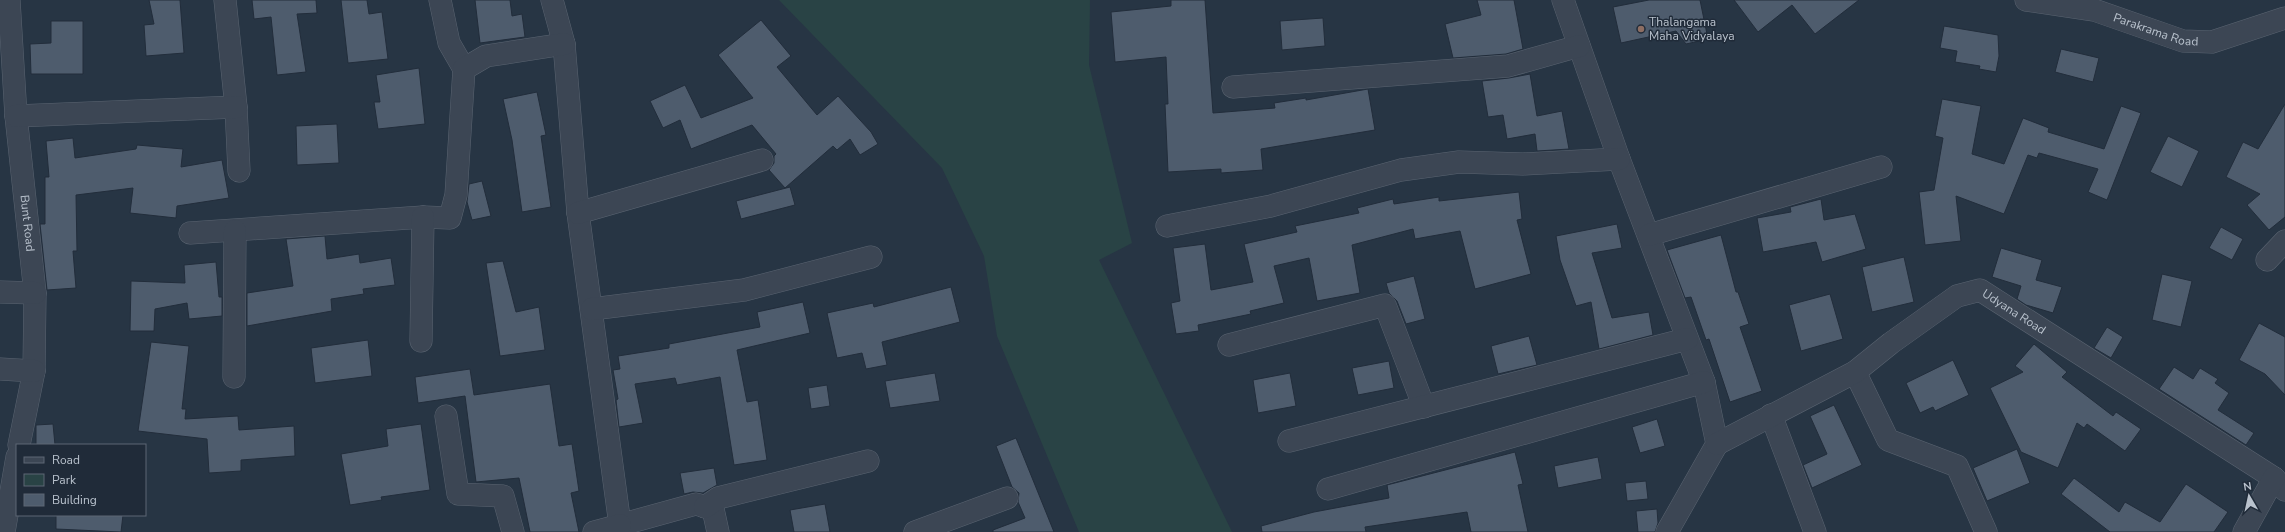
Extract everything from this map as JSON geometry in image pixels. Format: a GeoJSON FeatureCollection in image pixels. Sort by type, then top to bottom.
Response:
{"type":"FeatureCollection","features":[{"type":"Feature","properties":{"kind":"street","name":"Bunt Road"},"geometry":{"type":"LineString","coordinates":[[9,0],[12,123],[35,293],[34,371],[19,444]]}},
{"type":"Feature","properties":{"kind":"street"},"geometry":{"type":"LineString","coordinates":[[225,0],[236,108],[239,172]]}},
{"type":"Feature","properties":{"kind":"street"},"geometry":{"type":"LineString","coordinates":[[190,233],[423,217],[450,218],[456,195],[464,69],[449,43],[440,0]]}},
{"type":"Feature","properties":{"kind":"street"},"geometry":{"type":"LineString","coordinates":[[552,0],[564,44],[578,213],[620,524]]}},
{"type":"Feature","properties":{"kind":"street"},"geometry":{"type":"LineString","coordinates":[[1563,0],[1619,159],[1704,382],[1717,444],[1667,532]]}},
{"type":"Feature","properties":{"kind":"street","name":"Parakrama Road"},"geometry":{"type":"LineString","coordinates":[[2026,0],[2094,10],[2183,41],[2212,42],[2285,18]]}},
{"type":"Feature","properties":{"kind":"street"},"geometry":{"type":"LineString","coordinates":[[464,69],[486,56],[564,44]]}},
{"type":"Feature","properties":{"kind":"street"},"geometry":{"type":"LineString","coordinates":[[1233,87],[1508,66],[1579,46]]}},
{"type":"Feature","properties":{"kind":"street"},"geometry":{"type":"LineString","coordinates":[[12,123],[236,108]]}},
{"type":"Feature","properties":{"kind":"street"},"geometry":{"type":"LineString","coordinates":[[1167,226],[1271,206],[1401,170],[1459,162],[1523,164],[1619,159]]}},
{"type":"Feature","properties":{"kind":"street"},"geometry":{"type":"LineString","coordinates":[[578,213],[762,160]]}},
{"type":"Feature","properties":{"kind":"street"},"geometry":{"type":"LineString","coordinates":[[1649,235],[1881,167]]}},
{"type":"Feature","properties":{"kind":"street"},"geometry":{"type":"LineString","coordinates":[[421,341],[423,217]]}},
{"type":"Feature","properties":{"kind":"street"},"geometry":{"type":"LineString","coordinates":[[234,377],[235,231]]}},
{"type":"Feature","properties":{"kind":"street"},"geometry":{"type":"LineString","coordinates":[[2267,260],[2285,241]]}},
{"type":"Feature","properties":{"kind":"street"},"geometry":{"type":"LineString","coordinates":[[592,309],[744,290],[871,257]]}},
{"type":"Feature","properties":{"kind":"street","name":"Udyana Road"},"geometry":{"type":"LineString","coordinates":[[1717,444],[1855,372],[1890,343],[1957,296],[1980,290],[2280,484]]}},
{"type":"Feature","properties":{"kind":"street"},"geometry":{"type":"LineString","coordinates":[[0,292],[35,293]]}},
{"type":"Feature","properties":{"kind":"street"},"geometry":{"type":"LineString","coordinates":[[1229,346],[1385,304],[1424,407]]}},
{"type":"Feature","properties":{"kind":"street"},"geometry":{"type":"LineString","coordinates":[[1289,441],[1687,339]]}},
{"type":"Feature","properties":{"kind":"street"},"geometry":{"type":"LineString","coordinates":[[0,369],[34,371]]}},
{"type":"Feature","properties":{"kind":"street"},"geometry":{"type":"LineString","coordinates":[[1855,372],[1888,440],[1957,466],[1986,532]]}},
{"type":"Feature","properties":{"kind":"street"},"geometry":{"type":"LineString","coordinates":[[1328,489],[1704,382]]}},
{"type":"Feature","properties":{"kind":"street"},"geometry":{"type":"LineString","coordinates":[[1771,415],[1816,532]]}},
{"type":"Feature","properties":{"kind":"street"},"geometry":{"type":"LineString","coordinates":[[446,416],[458,494],[503,496],[513,532]]}},
{"type":"Feature","properties":{"kind":"street"},"geometry":{"type":"LineString","coordinates":[[706,507],[718,498],[868,461]]}},
{"type":"Feature","properties":{"kind":"street"},"geometry":{"type":"LineString","coordinates":[[2,529],[16,462]]}},
{"type":"Feature","properties":{"kind":"street"},"geometry":{"type":"LineString","coordinates":[[2244,532],[2280,484]]}},
{"type":"Feature","properties":{"kind":"street"},"geometry":{"type":"LineString","coordinates":[[915,532],[1007,498]]}},
{"type":"Feature","properties":{"kind":"street"},"geometry":{"type":"LineString","coordinates":[[594,532],[696,504],[712,509],[718,532]]}},
{"type":"Feature","properties":{"kind":"green space"},"geometry":{"type":"Polygon","coordinates":[[[779,0],[1090,0],[1089,65],[1132,243],[1099,260],[1232,532],[1079,532],[997,336],[984,256],[942,168],[779,0]]]}},
{"type":"Feature","properties":{"kind":"building"},"geometry":{"type":"Polygon","coordinates":[[[149,0],[180,0],[184,53],[146,56],[144,25],[154,24],[149,0]]]}},
{"type":"Feature","properties":{"kind":"building"},"geometry":{"type":"Polygon","coordinates":[[[252,0],[316,0],[317,13],[297,14],[306,72],[277,75],[271,17],[254,19],[252,0]]]}},
{"type":"Feature","properties":{"kind":"building"},"geometry":{"type":"Polygon","coordinates":[[[341,0],[367,0],[369,14],[382,12],[388,59],[348,63],[341,0]]]}},
{"type":"Feature","properties":{"kind":"building"},"geometry":{"type":"Polygon","coordinates":[[[475,0],[510,0],[512,16],[522,14],[525,37],[480,43],[475,0]]]}},
{"type":"Feature","properties":{"kind":"building"},"geometry":{"type":"Polygon","coordinates":[[[1171,0],[1205,0],[1213,113],[1275,108],[1274,103],[1306,98],[1306,100],[1368,89],[1375,130],[1261,149],[1263,170],[1221,173],[1221,169],[1168,172],[1165,104],[1168,104],[1166,57],[1115,62],[1111,12],[1171,6],[1171,0]]]}},
{"type":"Feature","properties":{"kind":"building"},"geometry":{"type":"Polygon","coordinates":[[[1477,0],[1514,0],[1523,49],[1506,54],[1453,58],[1445,24],[1481,15],[1477,0]]]}},
{"type":"Feature","properties":{"kind":"building"},"geometry":{"type":"Polygon","coordinates":[[[1649,0],[1700,0],[1708,39],[1686,44],[1676,31],[1621,43],[1613,7],[1649,0]]]}},
{"type":"Feature","properties":{"kind":"building"},"geometry":{"type":"Polygon","coordinates":[[[1734,0],[1859,0],[1815,34],[1792,5],[1758,32],[1734,0]]]}},
{"type":"Feature","properties":{"kind":"building"},"geometry":{"type":"Polygon","coordinates":[[[1323,18],[1325,46],[1282,50],[1280,21],[1323,18]]]}},
{"type":"Feature","properties":{"kind":"building"},"geometry":{"type":"Polygon","coordinates":[[[761,20],[791,56],[777,67],[817,115],[838,96],[871,132],[878,144],[860,155],[850,139],[837,150],[833,146],[785,188],[769,170],[774,163],[774,156],[776,154],[752,125],[691,149],[680,120],[663,128],[650,101],[685,85],[701,118],[753,98],[718,55],[761,20]]]}},
{"type":"Feature","properties":{"kind":"building"},"geometry":{"type":"Polygon","coordinates":[[[51,21],[83,21],[83,74],[31,74],[30,44],[51,43],[51,21]]]}},
{"type":"Feature","properties":{"kind":"building"},"geometry":{"type":"Polygon","coordinates":[[[1944,26],[1998,35],[1999,56],[1996,72],[1979,69],[1980,66],[1955,62],[1957,51],[1940,48],[1944,26]]]}},
{"type":"Feature","properties":{"kind":"building"},"geometry":{"type":"Polygon","coordinates":[[[2061,49],[2099,58],[2093,82],[2055,72],[2061,49]]]}},
{"type":"Feature","properties":{"kind":"building"},"geometry":{"type":"Polygon","coordinates":[[[419,68],[425,124],[378,129],[374,102],[380,102],[376,75],[419,68]]]}},
{"type":"Feature","properties":{"kind":"building"},"geometry":{"type":"Polygon","coordinates":[[[1530,74],[1537,116],[1562,111],[1569,149],[1537,151],[1535,134],[1507,139],[1503,115],[1488,117],[1482,81],[1530,74]]]}},
{"type":"Feature","properties":{"kind":"building"},"geometry":{"type":"Polygon","coordinates":[[[537,92],[546,135],[541,136],[551,207],[522,212],[512,140],[503,99],[537,92]]]}},
{"type":"Feature","properties":{"kind":"building"},"geometry":{"type":"Polygon","coordinates":[[[1942,99],[1981,106],[1972,154],[2004,164],[2023,118],[2049,128],[2048,132],[2104,149],[2121,106],[2141,113],[2107,200],[2088,192],[2098,169],[2039,153],[2037,158],[2028,155],[2004,214],[1956,196],[1961,241],[1925,245],[1919,192],[1934,190],[1943,138],[1935,136],[1942,99]]]}},
{"type":"Feature","properties":{"kind":"building"},"geometry":{"type":"Polygon","coordinates":[[[2285,104],[2285,217],[2269,230],[2247,205],[2260,194],[2226,177],[2243,142],[2258,149],[2285,104]]]}},
{"type":"Feature","properties":{"kind":"building"},"geometry":{"type":"Polygon","coordinates":[[[337,124],[339,163],[297,165],[296,126],[337,124]]]}},
{"type":"Feature","properties":{"kind":"building"},"geometry":{"type":"Polygon","coordinates":[[[2168,136],[2199,151],[2182,187],[2150,172],[2168,136]]]}},
{"type":"Feature","properties":{"kind":"building"},"geometry":{"type":"Polygon","coordinates":[[[73,138],[75,158],[136,149],[137,145],[183,149],[181,167],[222,160],[229,198],[177,206],[176,218],[130,213],[133,188],[76,195],[77,251],[73,251],[76,288],[47,290],[40,224],[45,224],[45,177],[49,177],[46,141],[73,138]]]}},
{"type":"Feature","properties":{"kind":"building"},"geometry":{"type":"Polygon","coordinates":[[[482,181],[491,216],[472,220],[467,202],[469,184],[482,181]]]}},
{"type":"Feature","properties":{"kind":"building"},"geometry":{"type":"Polygon","coordinates":[[[790,187],[795,205],[741,219],[736,201],[790,187]]]}},
{"type":"Feature","properties":{"kind":"building"},"geometry":{"type":"Polygon","coordinates":[[[1519,192],[1522,219],[1517,220],[1531,274],[1475,289],[1460,231],[1415,239],[1413,229],[1352,245],[1360,293],[1317,301],[1309,258],[1274,266],[1284,303],[1250,311],[1251,314],[1198,325],[1199,331],[1176,334],[1171,303],[1180,301],[1173,248],[1205,244],[1211,290],[1253,282],[1244,244],[1297,232],[1295,226],[1359,213],[1357,208],[1393,199],[1394,204],[1439,197],[1439,201],[1519,192]]]}},
{"type":"Feature","properties":{"kind":"building"},"geometry":{"type":"Polygon","coordinates":[[[1821,199],[1824,220],[1855,214],[1866,249],[1822,262],[1816,242],[1763,252],[1757,218],[1791,212],[1790,207],[1821,199]]]}},
{"type":"Feature","properties":{"kind":"building"},"geometry":{"type":"Polygon","coordinates":[[[1617,224],[1622,248],[1592,253],[1612,318],[1649,312],[1653,335],[1599,349],[1591,302],[1576,306],[1560,260],[1556,236],[1617,224]]]}},
{"type":"Feature","properties":{"kind":"building"},"geometry":{"type":"Polygon","coordinates":[[[2221,227],[2243,239],[2232,260],[2209,248],[2221,227]]]}},
{"type":"Feature","properties":{"kind":"building"},"geometry":{"type":"Polygon","coordinates":[[[1721,235],[1736,292],[1738,292],[1749,324],[1740,327],[1762,391],[1730,402],[1709,339],[1706,340],[1691,297],[1685,298],[1667,250],[1721,235]]]}},
{"type":"Feature","properties":{"kind":"building"},"geometry":{"type":"Polygon","coordinates":[[[325,236],[327,259],[359,254],[360,263],[391,258],[395,285],[363,289],[364,294],[331,299],[332,311],[247,326],[247,293],[293,286],[286,239],[325,236]]]}},
{"type":"Feature","properties":{"kind":"building"},"geometry":{"type":"Polygon","coordinates":[[[2001,248],[2042,260],[2036,280],[2062,287],[2053,313],[2026,305],[2017,299],[2021,286],[1992,277],[2001,248]]]}},
{"type":"Feature","properties":{"kind":"building"},"geometry":{"type":"Polygon","coordinates":[[[1904,257],[1914,302],[1872,312],[1862,267],[1904,257]]]}},
{"type":"Feature","properties":{"kind":"building"},"geometry":{"type":"Polygon","coordinates":[[[503,261],[516,312],[539,307],[545,350],[500,356],[486,263],[503,261]]]}},
{"type":"Feature","properties":{"kind":"building"},"geometry":{"type":"Polygon","coordinates":[[[216,262],[219,297],[222,297],[222,316],[189,319],[187,303],[155,309],[154,331],[130,331],[131,281],[185,283],[184,265],[216,262]]]}},
{"type":"Feature","properties":{"kind":"building"},"geometry":{"type":"Polygon","coordinates":[[[2162,274],[2192,281],[2181,327],[2152,320],[2162,274]]]}},
{"type":"Feature","properties":{"kind":"building"},"geometry":{"type":"Polygon","coordinates":[[[1414,276],[1425,319],[1406,324],[1397,301],[1389,293],[1386,283],[1414,276]]]}},
{"type":"Feature","properties":{"kind":"building"},"geometry":{"type":"Polygon","coordinates":[[[951,287],[960,322],[882,342],[887,365],[866,369],[862,353],[837,358],[827,313],[873,303],[874,307],[951,287]]]}},
{"type":"Feature","properties":{"kind":"building"},"geometry":{"type":"Polygon","coordinates":[[[1830,294],[1843,339],[1801,351],[1789,305],[1830,294]]]}},
{"type":"Feature","properties":{"kind":"building"},"geometry":{"type":"Polygon","coordinates":[[[803,302],[810,333],[737,350],[747,402],[758,400],[767,460],[734,465],[720,377],[677,385],[675,378],[635,384],[643,423],[619,427],[616,400],[618,399],[613,370],[620,369],[618,356],[669,348],[669,344],[760,327],[757,312],[803,302]]]}},
{"type":"Feature","properties":{"kind":"building"},"geometry":{"type":"Polygon","coordinates":[[[2259,323],[2285,337],[2285,395],[2265,374],[2239,360],[2259,323]]]}},
{"type":"Feature","properties":{"kind":"building"},"geometry":{"type":"Polygon","coordinates":[[[2107,327],[2123,337],[2111,358],[2094,348],[2107,327]]]}},
{"type":"Feature","properties":{"kind":"building"},"geometry":{"type":"Polygon","coordinates":[[[1529,336],[1537,365],[1498,374],[1491,346],[1529,336]]]}},
{"type":"Feature","properties":{"kind":"building"},"geometry":{"type":"Polygon","coordinates":[[[368,340],[372,376],[315,383],[311,348],[368,340]]]}},
{"type":"Feature","properties":{"kind":"building"},"geometry":{"type":"Polygon","coordinates":[[[151,342],[189,346],[182,409],[186,409],[185,419],[238,416],[239,430],[294,426],[295,456],[241,460],[241,471],[209,473],[207,439],[138,431],[151,342]]]}},
{"type":"Feature","properties":{"kind":"building"},"geometry":{"type":"Polygon","coordinates":[[[2034,344],[2067,372],[2062,377],[2113,416],[2116,412],[2141,429],[2125,451],[2087,424],[2084,428],[2077,423],[2058,468],[2021,452],[1990,388],[2023,372],[2015,366],[2034,344]]]}},
{"type":"Feature","properties":{"kind":"building"},"geometry":{"type":"Polygon","coordinates":[[[1953,360],[1969,395],[1935,411],[1933,407],[1920,413],[1906,383],[1953,360]]]}},
{"type":"Feature","properties":{"kind":"building"},"geometry":{"type":"Polygon","coordinates":[[[1389,361],[1394,388],[1358,395],[1352,368],[1389,361]]]}},
{"type":"Feature","properties":{"kind":"building"},"geometry":{"type":"Polygon","coordinates":[[[2174,367],[2193,379],[2200,368],[2218,379],[2215,383],[2229,393],[2218,410],[2254,433],[2246,445],[2159,389],[2174,367]]]}},
{"type":"Feature","properties":{"kind":"building"},"geometry":{"type":"Polygon","coordinates":[[[470,369],[474,395],[550,384],[559,446],[572,444],[579,491],[571,493],[579,532],[530,532],[519,478],[476,482],[465,396],[418,403],[415,377],[470,369]]]}},
{"type":"Feature","properties":{"kind":"building"},"geometry":{"type":"Polygon","coordinates":[[[935,373],[940,401],[890,408],[885,381],[935,373]]]}},
{"type":"Feature","properties":{"kind":"building"},"geometry":{"type":"Polygon","coordinates":[[[1290,373],[1296,406],[1258,413],[1253,380],[1290,373]]]}},
{"type":"Feature","properties":{"kind":"building"},"geometry":{"type":"Polygon","coordinates":[[[827,385],[830,406],[811,409],[808,388],[827,385]]]}},
{"type":"Feature","properties":{"kind":"building"},"geometry":{"type":"Polygon","coordinates":[[[1834,405],[1862,465],[1812,488],[1803,465],[1827,454],[1810,416],[1834,405]]]}},
{"type":"Feature","properties":{"kind":"building"},"geometry":{"type":"Polygon","coordinates":[[[1657,419],[1665,446],[1640,453],[1632,427],[1657,419]]]}},
{"type":"Feature","properties":{"kind":"building"},"geometry":{"type":"Polygon","coordinates":[[[53,424],[55,444],[36,444],[36,425],[53,424]]]}},
{"type":"Feature","properties":{"kind":"building"},"geometry":{"type":"Polygon","coordinates":[[[421,424],[430,490],[381,497],[382,500],[350,505],[341,454],[388,446],[386,429],[421,424]]]}},
{"type":"Feature","properties":{"kind":"building"},"geometry":{"type":"Polygon","coordinates":[[[1016,438],[1054,532],[993,532],[993,530],[1025,518],[1018,502],[1019,493],[1012,487],[996,446],[1016,438]]]}},
{"type":"Feature","properties":{"kind":"building"},"geometry":{"type":"Polygon","coordinates":[[[2017,449],[2030,483],[1987,501],[1973,468],[2017,449]]]}},
{"type":"Feature","properties":{"kind":"building"},"geometry":{"type":"Polygon","coordinates":[[[1515,452],[1523,484],[1518,485],[1528,532],[1471,532],[1467,512],[1365,527],[1366,532],[1262,532],[1261,526],[1314,512],[1389,498],[1387,485],[1515,452]]]}},
{"type":"Feature","properties":{"kind":"building"},"geometry":{"type":"Polygon","coordinates":[[[1598,457],[1602,479],[1558,488],[1554,466],[1598,457]]]}},
{"type":"Feature","properties":{"kind":"building"},"geometry":{"type":"Polygon","coordinates":[[[714,468],[717,485],[703,493],[693,492],[684,494],[680,473],[714,468]]]}},
{"type":"Feature","properties":{"kind":"building"},"geometry":{"type":"Polygon","coordinates":[[[2074,478],[2119,512],[2125,502],[2160,522],[2186,484],[2228,512],[2214,532],[2110,532],[2061,494],[2074,478]]]}},
{"type":"Feature","properties":{"kind":"building"},"geometry":{"type":"Polygon","coordinates":[[[1646,481],[1648,499],[1627,501],[1625,483],[1646,481]]]}},
{"type":"Feature","properties":{"kind":"building"},"geometry":{"type":"Polygon","coordinates":[[[825,504],[830,532],[794,532],[790,510],[825,504]]]}},
{"type":"Feature","properties":{"kind":"building"},"geometry":{"type":"Polygon","coordinates":[[[1657,509],[1658,523],[1655,532],[1638,532],[1636,511],[1657,509]]]}},
{"type":"Feature","properties":{"kind":"building"},"geometry":{"type":"Polygon","coordinates":[[[56,516],[123,516],[121,532],[56,529],[56,516]]]}},
{"type":"Feature","properties":{"kind":"place","name":"Thalangama Maha Vidyalaya"},"geometry":{"type":"Point","coordinates":[1641,29]}}]}
